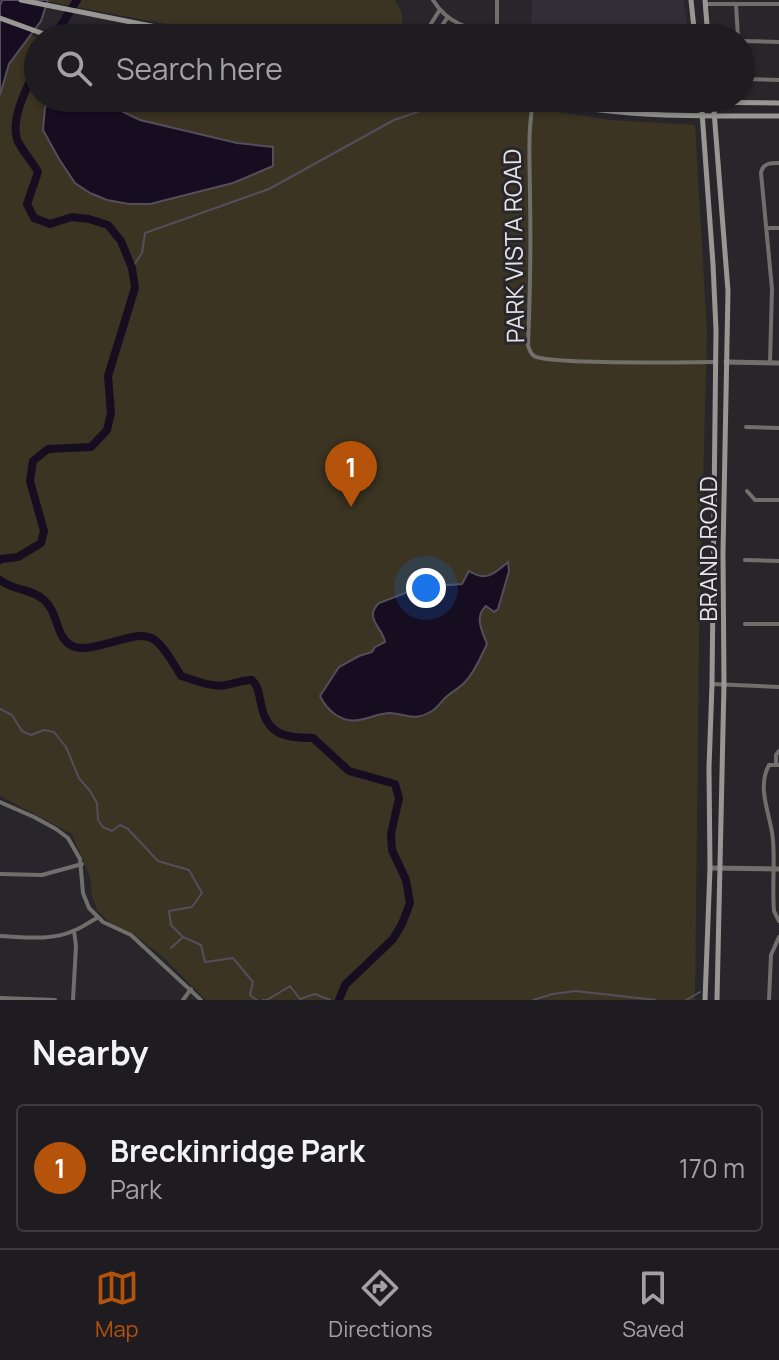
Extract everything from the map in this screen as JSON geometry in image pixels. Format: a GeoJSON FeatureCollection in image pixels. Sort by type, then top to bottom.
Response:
{"type":"FeatureCollection","features":[{"type":"Feature","properties":{"kind":"main road"},"geometry":{"type":"LineString","coordinates":[[21,0],[139,24]]}},
{"type":"Feature","properties":{"kind":"main road"},"geometry":{"type":"LineString","coordinates":[[691,0],[694,24]]}},
{"type":"Feature","properties":{"kind":"main road"},"geometry":{"type":"LineString","coordinates":[[705,2],[707,24]]}},
{"type":"Feature","properties":{"kind":"main road"},"geometry":{"type":"LineString","coordinates":[[0,18],[24,27]]}},
{"type":"Feature","properties":{"kind":"main road"},"geometry":{"type":"LineString","coordinates":[[755,102],[779,103]]}},
{"type":"Feature","properties":{"kind":"main road"},"geometry":{"type":"LineString","coordinates":[[609,112],[779,116]]}},
{"type":"Feature","properties":{"kind":"main road","name":"BRAND ROAD"},"geometry":{"type":"LineString","coordinates":[[702,112],[716,330],[710,868],[705,1000]]}},
{"type":"Feature","properties":{"kind":"main road","name":"BRAND ROAD"},"geometry":{"type":"LineString","coordinates":[[714,112],[728,291],[717,1000]]}},
{"type":"Feature","properties":{"kind":"main road"},"geometry":{"type":"LineString","coordinates":[[712,243],[725,242]]}},
{"type":"Feature","properties":{"kind":"main road"},"geometry":{"type":"LineString","coordinates":[[714,362],[726,362]]}},
{"type":"Feature","properties":{"kind":"street"},"geometry":{"type":"LineString","coordinates":[[433,0],[439,11],[458,24]]}},
{"type":"Feature","properties":{"kind":"street"},"geometry":{"type":"LineString","coordinates":[[497,0],[497,24]]}},
{"type":"Feature","properties":{"kind":"street"},"geometry":{"type":"LineString","coordinates":[[705,2],[779,4]]}},
{"type":"Feature","properties":{"kind":"street"},"geometry":{"type":"LineString","coordinates":[[736,4],[738,24]]}},
{"type":"Feature","properties":{"kind":"street"},"geometry":{"type":"LineString","coordinates":[[429,24],[439,11]]}},
{"type":"Feature","properties":{"kind":"street"},"geometry":{"type":"LineString","coordinates":[[442,24],[447,18]]}},
{"type":"Feature","properties":{"kind":"street"},"geometry":{"type":"LineString","coordinates":[[755,41],[779,42]]}},
{"type":"Feature","properties":{"kind":"street"},"geometry":{"type":"LineString","coordinates":[[755,79],[779,80]]}},
{"type":"Feature","properties":{"kind":"street","name":"PARK VISTA ROAD"},"geometry":{"type":"LineString","coordinates":[[531,112],[530,352],[535,357],[564,361],[714,362]]}},
{"type":"Feature","properties":{"kind":"street"},"geometry":{"type":"LineString","coordinates":[[770,363],[772,294],[761,173],[764,166],[779,163]]}},
{"type":"Feature","properties":{"kind":"street"},"geometry":{"type":"LineString","coordinates":[[767,228],[779,228]]}},
{"type":"Feature","properties":{"kind":"street"},"geometry":{"type":"LineString","coordinates":[[772,294],[779,294]]}},
{"type":"Feature","properties":{"kind":"street"},"geometry":{"type":"LineString","coordinates":[[726,362],[779,363]]}},
{"type":"Feature","properties":{"kind":"street"},"geometry":{"type":"LineString","coordinates":[[746,427],[779,428]]}},
{"type":"Feature","properties":{"kind":"street"},"geometry":{"type":"LineString","coordinates":[[747,491],[755,500],[779,500]]}},
{"type":"Feature","properties":{"kind":"street"},"geometry":{"type":"LineString","coordinates":[[745,560],[779,561]]}},
{"type":"Feature","properties":{"kind":"street"},"geometry":{"type":"LineString","coordinates":[[745,624],[779,624]]}},
{"type":"Feature","properties":{"kind":"street"},"geometry":{"type":"LineString","coordinates":[[712,684],[779,687]]}},
{"type":"Feature","properties":{"kind":"street"},"geometry":{"type":"LineString","coordinates":[[779,751],[776,755],[777,765],[769,765],[765,779],[765,806],[776,868],[774,911],[779,921]]}},
{"type":"Feature","properties":{"kind":"street"},"geometry":{"type":"LineString","coordinates":[[0,802],[62,833],[73,845],[82,864],[84,900],[97,918],[131,935],[201,1000]]}},
{"type":"Feature","properties":{"kind":"street"},"geometry":{"type":"LineString","coordinates":[[771,829],[779,828]]}},
{"type":"Feature","properties":{"kind":"street"},"geometry":{"type":"LineString","coordinates":[[0,874],[42,875],[82,864]]}},
{"type":"Feature","properties":{"kind":"street"},"geometry":{"type":"LineString","coordinates":[[710,868],[776,868]]}},
{"type":"Feature","properties":{"kind":"street"},"geometry":{"type":"LineString","coordinates":[[0,936],[50,937],[74,931],[97,918]]}},
{"type":"Feature","properties":{"kind":"street"},"geometry":{"type":"LineString","coordinates":[[73,1000],[74,931]]}},
{"type":"Feature","properties":{"kind":"street"},"geometry":{"type":"LineString","coordinates":[[769,1000],[771,955],[779,937]]}},
{"type":"Feature","properties":{"kind":"street"},"geometry":{"type":"LineString","coordinates":[[183,1000],[191,989]]}},
{"type":"Feature","properties":{"kind":"street"},"geometry":{"type":"LineString","coordinates":[[0,998],[55,1000]]}},
{"type":"Feature","properties":{"kind":"shaded area"},"geometry":{"type":"Polygon","coordinates":[[[2,0],[48,0],[39,24],[24,24],[24,44],[9,64],[0,95],[2,0]]]}},
{"type":"Feature","properties":{"kind":"shaded area"},"geometry":{"type":"Polygon","coordinates":[[[40,0],[395,0],[402,14],[402,24],[169,24],[40,0]]]}},
{"type":"Feature","properties":{"kind":"shaded area"},"geometry":{"type":"Polygon","coordinates":[[[532,0],[684,0],[687,24],[531,24],[532,0]]]}},
{"type":"Feature","properties":{"kind":"shaded area"},"geometry":{"type":"Polygon","coordinates":[[[0,24],[24,33],[24,112],[560,112],[610,120],[695,125],[707,332],[699,642],[695,1000],[206,1000],[164,958],[134,934],[113,926],[97,910],[90,877],[72,834],[0,796],[0,24]]]}},
{"type":"Feature","properties":{"kind":"shaded area"},"geometry":{"type":"Polygon","coordinates":[[[45,112],[123,112],[140,120],[237,143],[273,147],[273,166],[233,183],[150,204],[129,204],[107,200],[75,183],[43,130],[45,112]]]}},
{"type":"Feature","properties":{"kind":"shaded area"},"geometry":{"type":"Polygon","coordinates":[[[508,562],[509,571],[498,609],[494,612],[486,606],[480,615],[487,644],[478,664],[463,684],[434,709],[420,716],[386,713],[353,720],[341,718],[327,706],[320,696],[339,667],[372,652],[385,642],[373,618],[379,603],[421,587],[462,584],[469,571],[480,576],[490,575],[508,562]]]}},
{"type":"Feature","properties":{"kind":"waterway"},"geometry":{"type":"LineString","coordinates":[[62,24],[77,0]]}},
{"type":"Feature","properties":{"kind":"waterway"},"geometry":{"type":"LineString","coordinates":[[0,560],[18,557],[41,543],[44,531],[30,481],[33,461],[48,449],[91,447],[107,430],[111,413],[108,376],[135,288],[132,268],[121,241],[108,225],[72,217],[50,224],[34,218],[27,204],[38,172],[18,142],[16,131],[24,96]]}},
{"type":"Feature","properties":{"kind":"waterway"},"geometry":{"type":"LineString","coordinates":[[132,268],[142,253],[145,233],[269,189],[394,120],[417,112]]}},
{"type":"Feature","properties":{"kind":"waterway"},"geometry":{"type":"LineString","coordinates":[[0,580],[44,600],[63,637],[72,646],[91,647],[139,636],[148,637],[162,648],[181,676],[215,685],[252,680],[268,722],[279,733],[313,738],[349,771],[395,784],[399,798],[391,834],[392,850],[406,880],[410,903],[393,939],[345,985],[339,1000]]}},
{"type":"Feature","properties":{"kind":"waterway"},"geometry":{"type":"LineString","coordinates":[[0,709],[12,715],[22,731],[31,735],[44,730],[54,732],[66,747],[79,778],[97,803],[98,820],[103,827],[112,831],[120,825],[128,829],[158,861],[189,870],[202,893],[192,907],[169,911],[171,925],[183,937],[201,945],[205,962],[233,958],[253,982],[250,995],[257,1000]]}},
{"type":"Feature","properties":{"kind":"waterway"},"geometry":{"type":"LineString","coordinates":[[171,948],[182,938]]}},
{"type":"Feature","properties":{"kind":"waterway"},"geometry":{"type":"LineString","coordinates":[[263,1000],[290,986],[300,999],[315,994],[330,1000]]}},
{"type":"Feature","properties":{"kind":"waterway"},"geometry":{"type":"LineString","coordinates":[[533,1000],[575,991],[656,1000]]}},
{"type":"Feature","properties":{"kind":"waterway"},"geometry":{"type":"LineString","coordinates":[[686,1000],[700,992]]}},
{"type":"Feature","properties":{"kind":"place","name":"Breckinridge Park"},"geometry":{"type":"Point","coordinates":[351,507]}}]}
